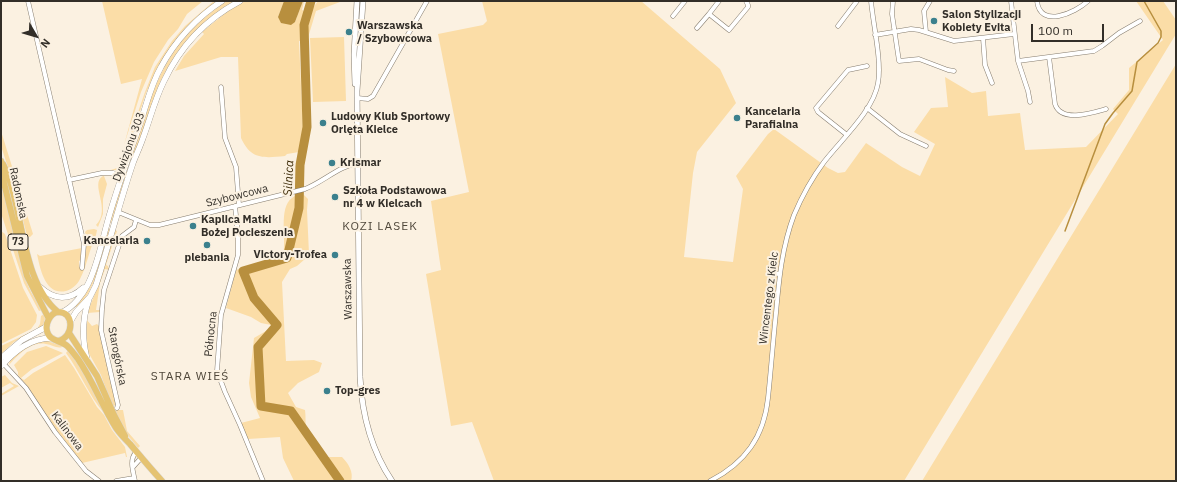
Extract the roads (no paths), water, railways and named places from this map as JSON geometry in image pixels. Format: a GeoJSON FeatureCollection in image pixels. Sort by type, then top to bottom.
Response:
{"type":"FeatureCollection","features":[{"type":"Feature","properties":{"kind":"main road","name":"Dywizjonu 303"},"geometry":{"type":"LineString","coordinates":[[60,312],[66,310],[78,299],[89,282],[150,91],[166,58],[192,26],[222,1]]}},
{"type":"Feature","properties":{"kind":"main road","name":"Dywizjonu 303"},"geometry":{"type":"LineString","coordinates":[[70,322],[76,312],[90,297],[96,286],[133,162],[159,92],[172,66],[186,44],[202,28],[217,15],[240,1]]}},
{"type":"Feature","properties":{"kind":"main road","name":"Radomska"},"geometry":{"type":"LineString","coordinates":[[1,161],[11,184],[29,258],[39,286],[47,300],[60,312]]}},
{"type":"Feature","properties":{"kind":"main road","name":"Radomska"},"geometry":{"type":"LineString","coordinates":[[1,161],[2,175],[27,276],[49,319]]}},
{"type":"Feature","properties":{"kind":"main road"},"geometry":{"type":"LineString","coordinates":[[39,286],[49,294],[59,298],[65,298],[76,295],[89,282]]}},
{"type":"Feature","properties":{"kind":"main road"},"geometry":{"type":"LineString","coordinates":[[87,361],[84,348],[83,324],[90,297]]}},
{"type":"Feature","properties":{"kind":"main road"},"geometry":{"type":"LineString","coordinates":[[60,312],[52,315],[49,319],[46,327],[48,334],[66,346],[76,357],[88,375],[116,429],[162,481]]}},
{"type":"Feature","properties":{"kind":"main road","name":"73"},"geometry":{"type":"LineString","coordinates":[[60,312],[67,316],[70,322]]}},
{"type":"Feature","properties":{"kind":"main road"},"geometry":{"type":"LineString","coordinates":[[70,322],[69,333],[99,381],[114,415],[130,444]]}},
{"type":"Feature","properties":{"kind":"main road"},"geometry":{"type":"LineString","coordinates":[[2,362],[16,344],[46,327]]}},
{"type":"Feature","properties":{"kind":"main road"},"geometry":{"type":"LineString","coordinates":[[2,362],[25,344],[40,339],[55,340],[64,338],[69,333]]}},
{"type":"Feature","properties":{"kind":"street"},"geometry":{"type":"LineString","coordinates":[[28,1],[68,180],[84,244],[82,268]]}},
{"type":"Feature","properties":{"kind":"street","name":"Warszawska"},"geometry":{"type":"LineString","coordinates":[[356,1],[354,64],[357,90]]}},
{"type":"Feature","properties":{"kind":"street","name":"Warszawska"},"geometry":{"type":"LineString","coordinates":[[363,1],[357,90],[358,290],[361,394],[363,409],[372,440],[386,472],[392,481]]}},
{"type":"Feature","properties":{"kind":"street"},"geometry":{"type":"LineString","coordinates":[[357,98],[368,99],[373,96],[427,1]]}},
{"type":"Feature","properties":{"kind":"street"},"geometry":{"type":"LineString","coordinates":[[673,16],[685,1]]}},
{"type":"Feature","properties":{"kind":"street"},"geometry":{"type":"LineString","coordinates":[[697,28],[719,1]]}},
{"type":"Feature","properties":{"kind":"street"},"geometry":{"type":"LineString","coordinates":[[709,14],[729,30],[748,7],[746,1]]}},
{"type":"Feature","properties":{"kind":"street"},"geometry":{"type":"LineString","coordinates":[[838,26],[857,1]]}},
{"type":"Feature","properties":{"kind":"street","name":"Wincentego z Kielc"},"geometry":{"type":"LineString","coordinates":[[710,481],[741,460],[753,445],[762,426],[767,407],[779,274],[782,254],[790,228],[813,177],[847,135],[874,96],[878,82],[879,66],[871,1]]}},
{"type":"Feature","properties":{"kind":"street"},"geometry":{"type":"LineString","coordinates":[[893,1],[892,14],[899,61],[919,59],[954,71]]}},
{"type":"Feature","properties":{"kind":"street"},"geometry":{"type":"LineString","coordinates":[[926,32],[924,11],[930,1]]}},
{"type":"Feature","properties":{"kind":"street"},"geometry":{"type":"LineString","coordinates":[[1011,1],[1018,61],[1030,102]]}},
{"type":"Feature","properties":{"kind":"street"},"geometry":{"type":"LineString","coordinates":[[1037,1],[1039,10],[1042,14],[1049,16],[1072,13],[1088,1]]}},
{"type":"Feature","properties":{"kind":"street"},"geometry":{"type":"LineString","coordinates":[[1018,61],[1094,51],[1118,33],[1140,21]]}},
{"type":"Feature","properties":{"kind":"street"},"geometry":{"type":"LineString","coordinates":[[875,35],[914,29],[954,41],[1014,34]]}},
{"type":"Feature","properties":{"kind":"street"},"geometry":{"type":"LineString","coordinates":[[983,38],[985,65],[992,83]]}},
{"type":"Feature","properties":{"kind":"street"},"geometry":{"type":"LineString","coordinates":[[1049,57],[1055,104],[1058,111],[1071,116],[1106,109]]}},
{"type":"Feature","properties":{"kind":"street"},"geometry":{"type":"LineString","coordinates":[[847,135],[818,112],[816,108],[848,70],[867,66]]}},
{"type":"Feature","properties":{"kind":"street","name":"Północna"},"geometry":{"type":"LineString","coordinates":[[221,87],[225,138],[236,168],[238,256],[221,315],[217,371],[262,481]]}},
{"type":"Feature","properties":{"kind":"street"},"geometry":{"type":"LineString","coordinates":[[866,108],[900,134],[926,146]]}},
{"type":"Feature","properties":{"kind":"street","name":"Szybowcowa"},"geometry":{"type":"LineString","coordinates":[[118,212],[150,225],[159,225],[305,189],[351,164],[358,163]]}},
{"type":"Feature","properties":{"kind":"street"},"geometry":{"type":"LineString","coordinates":[[68,180],[102,173],[113,173],[122,176]]}},
{"type":"Feature","properties":{"kind":"street","name":"Starogórska"},"geometry":{"type":"LineString","coordinates":[[117,408],[118,405],[102,330],[102,309],[104,290],[122,236],[134,227],[136,220]]}},
{"type":"Feature","properties":{"kind":"street"},"geometry":{"type":"LineString","coordinates":[[770,273],[779,274]]}},
{"type":"Feature","properties":{"kind":"street","name":"Kalinowa"},"geometry":{"type":"LineString","coordinates":[[2,362],[26,388],[38,407],[86,471],[99,481]]}},
{"type":"Feature","properties":{"kind":"street"},"geometry":{"type":"LineString","coordinates":[[116,481],[135,479],[132,461],[136,452]]}},
{"type":"Feature","properties":{"kind":"street"},"geometry":{"type":"LineString","coordinates":[[133,467],[141,458]]}},
{"type":"Feature","properties":{"kind":"waterway","name":"Silnica"},"geometry":{"type":"LineString","coordinates":[[311,1],[304,25],[307,127],[300,165],[299,208],[287,258],[243,271],[254,298],[277,325],[258,347],[261,406],[291,411],[340,481]]}},
{"type":"Feature","properties":{"kind":"waterway"},"geometry":{"type":"LineString","coordinates":[[1065,231],[1105,124],[1132,91],[1137,62],[1158,43],[1161,37],[1161,31],[1144,1]]}},
{"type":"Feature","properties":{"kind":"place","name":"Salon Stylizacji Kobiety Evita"},"geometry":{"type":"Point","coordinates":[934,21]}},
{"type":"Feature","properties":{"kind":"place","name":"Warszawska / Szybowcowa"},"geometry":{"type":"Point","coordinates":[349,32]}},
{"type":"Feature","properties":{"kind":"place","name":"Kancelaria Parafialna"},"geometry":{"type":"Point","coordinates":[737,118]}},
{"type":"Feature","properties":{"kind":"place","name":"Ludowy Klub Sportowy Orlęta Kielce"},"geometry":{"type":"Point","coordinates":[323,123]}},
{"type":"Feature","properties":{"kind":"place","name":"Krismar"},"geometry":{"type":"Point","coordinates":[332,163]}},
{"type":"Feature","properties":{"kind":"place","name":"Szkoła Podstawowa nr 4 w Kielcach"},"geometry":{"type":"Point","coordinates":[335,197]}},
{"type":"Feature","properties":{"kind":"place","name":"Kaplica Matki Bożej Pocieszenia"},"geometry":{"type":"Point","coordinates":[193,226]}},
{"type":"Feature","properties":{"kind":"place","name":"Kancelaria"},"geometry":{"type":"Point","coordinates":[147,241]}},
{"type":"Feature","properties":{"kind":"place","name":"plebania"},"geometry":{"type":"Point","coordinates":[207,245]}},
{"type":"Feature","properties":{"kind":"place","name":"Victory-Trofea"},"geometry":{"type":"Point","coordinates":[335,255]}},
{"type":"Feature","properties":{"kind":"place","name":"Top-gres"},"geometry":{"type":"Point","coordinates":[327,391]}},
{"type":"Feature","properties":{"kind":"district","name":"KOZI LASEK"},"geometry":{"type":"Point","coordinates":[380,227]}},
{"type":"Feature","properties":{"kind":"district","name":"STARA WIEŚ"},"geometry":{"type":"Point","coordinates":[190,377]}}]}
